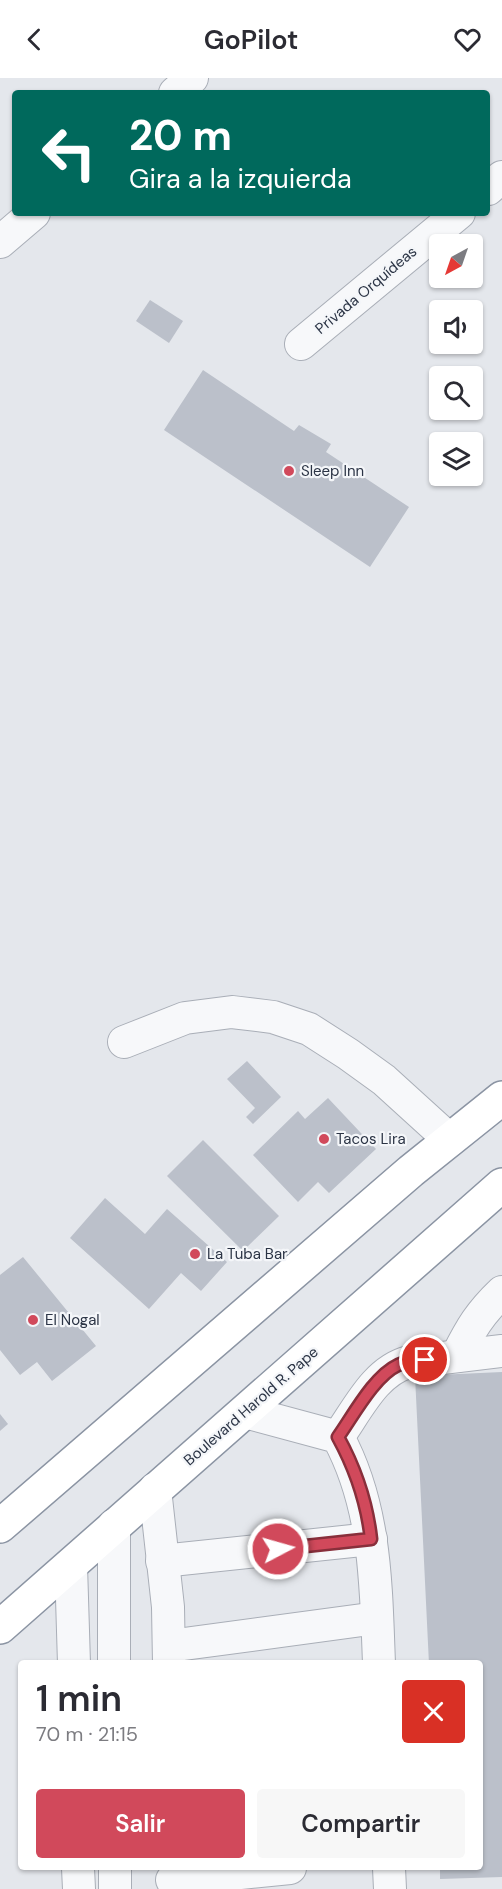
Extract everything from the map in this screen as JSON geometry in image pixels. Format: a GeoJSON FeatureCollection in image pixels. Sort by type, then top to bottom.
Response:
{"type":"FeatureCollection","features":[{"type":"Feature","properties":{"kind":"highway"},"geometry":{"type":"LineString","coordinates":[[0,1526],[411,1170],[502,1098]]}},
{"type":"Feature","properties":{"kind":"highway","name":"Boulevard Harold R. Pape"},"geometry":{"type":"LineString","coordinates":[[0,1627],[502,1185]]}},
{"type":"Feature","properties":{"kind":"street"},"geometry":{"type":"LineString","coordinates":[[178,90],[192,78]]}},
{"type":"Feature","properties":{"kind":"street"},"geometry":{"type":"LineString","coordinates":[[490,187],[502,177]]}},
{"type":"Feature","properties":{"kind":"street"},"geometry":{"type":"LineString","coordinates":[[0,242],[30,216]]}},
{"type":"Feature","properties":{"kind":"street","name":"Privada Orquídeas"},"geometry":{"type":"LineString","coordinates":[[301,344],[455,216]]}},
{"type":"Feature","properties":{"kind":"street"},"geometry":{"type":"LineString","coordinates":[[124,1042],[185,1018],[232,1012],[273,1017],[309,1029],[348,1054],[384,1080],[450,1140]]}},
{"type":"Feature","properties":{"kind":"street"},"geometry":{"type":"LineString","coordinates":[[457,1356],[472,1325],[502,1292]]}},
{"type":"Feature","properties":{"kind":"street"},"geometry":{"type":"LineString","coordinates":[[338,1437],[372,1388],[398,1365],[502,1352]]}},
{"type":"Feature","properties":{"kind":"street"},"geometry":{"type":"LineString","coordinates":[[245,1412],[338,1437],[352,1462],[362,1492],[371,1539],[379,1660]]}},
{"type":"Feature","properties":{"kind":"street"},"geometry":{"type":"LineString","coordinates":[[155,1489],[168,1607],[169,1655],[377,1618]]}},
{"type":"Feature","properties":{"kind":"street"},"geometry":{"type":"LineString","coordinates":[[114,1525],[114,1660]]}},
{"type":"Feature","properties":{"kind":"street"},"geometry":{"type":"LineString","coordinates":[[162,1561],[371,1539]]}},
{"type":"Feature","properties":{"kind":"street"},"geometry":{"type":"LineString","coordinates":[[71,1565],[74,1660]]}},
{"type":"Feature","properties":{"kind":"street"},"geometry":{"type":"LineString","coordinates":[[78,1870],[79,1889]]}},
{"type":"Feature","properties":{"kind":"street"},"geometry":{"type":"LineString","coordinates":[[115,1870],[115,1889]]}},
{"type":"Feature","properties":{"kind":"street"},"geometry":{"type":"LineString","coordinates":[[173,1879],[269,1870]]}},
{"type":"Feature","properties":{"kind":"street"},"geometry":{"type":"LineString","coordinates":[[389,1870],[390,1889]]}},
{"type":"Feature","properties":{"kind":"building"},"geometry":{"type":"Polygon","coordinates":[[[150,300],[183,321],[169,343],[136,321],[150,300]]]}},
{"type":"Feature","properties":{"kind":"building"},"geometry":{"type":"Polygon","coordinates":[[[203,370],[294,431],[299,425],[331,444],[326,452],[409,507],[370,567],[164,430],[203,370]]]}},
{"type":"Feature","properties":{"kind":"building"},"geometry":{"type":"Polygon","coordinates":[[[247,1061],[281,1097],[253,1124],[246,1117],[255,1108],[227,1079],[247,1061]]]}},
{"type":"Feature","properties":{"kind":"building"},"geometry":{"type":"Polygon","coordinates":[[[328,1098],[376,1149],[329,1193],[318,1182],[298,1202],[253,1155],[298,1111],[305,1119],[328,1098]]]}},
{"type":"Feature","properties":{"kind":"building"},"geometry":{"type":"Polygon","coordinates":[[[203,1140],[279,1216],[243,1251],[167,1176],[203,1140]]]}},
{"type":"Feature","properties":{"kind":"building"},"geometry":{"type":"Polygon","coordinates":[[[105,1198],[145,1234],[167,1209],[227,1262],[201,1291],[181,1273],[149,1309],[70,1238],[105,1198]]]}},
{"type":"Feature","properties":{"kind":"building"},"geometry":{"type":"Polygon","coordinates":[[[23,1257],[96,1346],[52,1381],[37,1362],[20,1375],[0,1350],[0,1275],[23,1257]]]}},
{"type":"Feature","properties":{"kind":"building"},"geometry":{"type":"Polygon","coordinates":[[[502,1372],[502,1877],[440,1879],[440,1870],[483,1870],[483,1660],[429,1660],[415,1376],[502,1372]]]}},
{"type":"Feature","properties":{"kind":"building"},"geometry":{"type":"Polygon","coordinates":[[[0,1414],[8,1424],[0,1431],[0,1414]]]}},
{"type":"Feature","properties":{"kind":"place","name":"Sleep Inn"},"geometry":{"type":"Point","coordinates":[289,471]}},
{"type":"Feature","properties":{"kind":"place","name":"Tacos Lira"},"geometry":{"type":"Point","coordinates":[324,1139]}},
{"type":"Feature","properties":{"kind":"place","name":"La Tuba Bar"},"geometry":{"type":"Point","coordinates":[195,1254]}},
{"type":"Feature","properties":{"kind":"place","name":"El Nogal"},"geometry":{"type":"Point","coordinates":[33,1320]}},
{"type":"Feature","properties":{"kind":"route"},"geometry":{"type":"LineString","coordinates":[[278,1549],[371,1539],[362,1492],[352,1462],[338,1437],[372,1388],[390,1370],[398,1365],[425,1360]]}}]}
